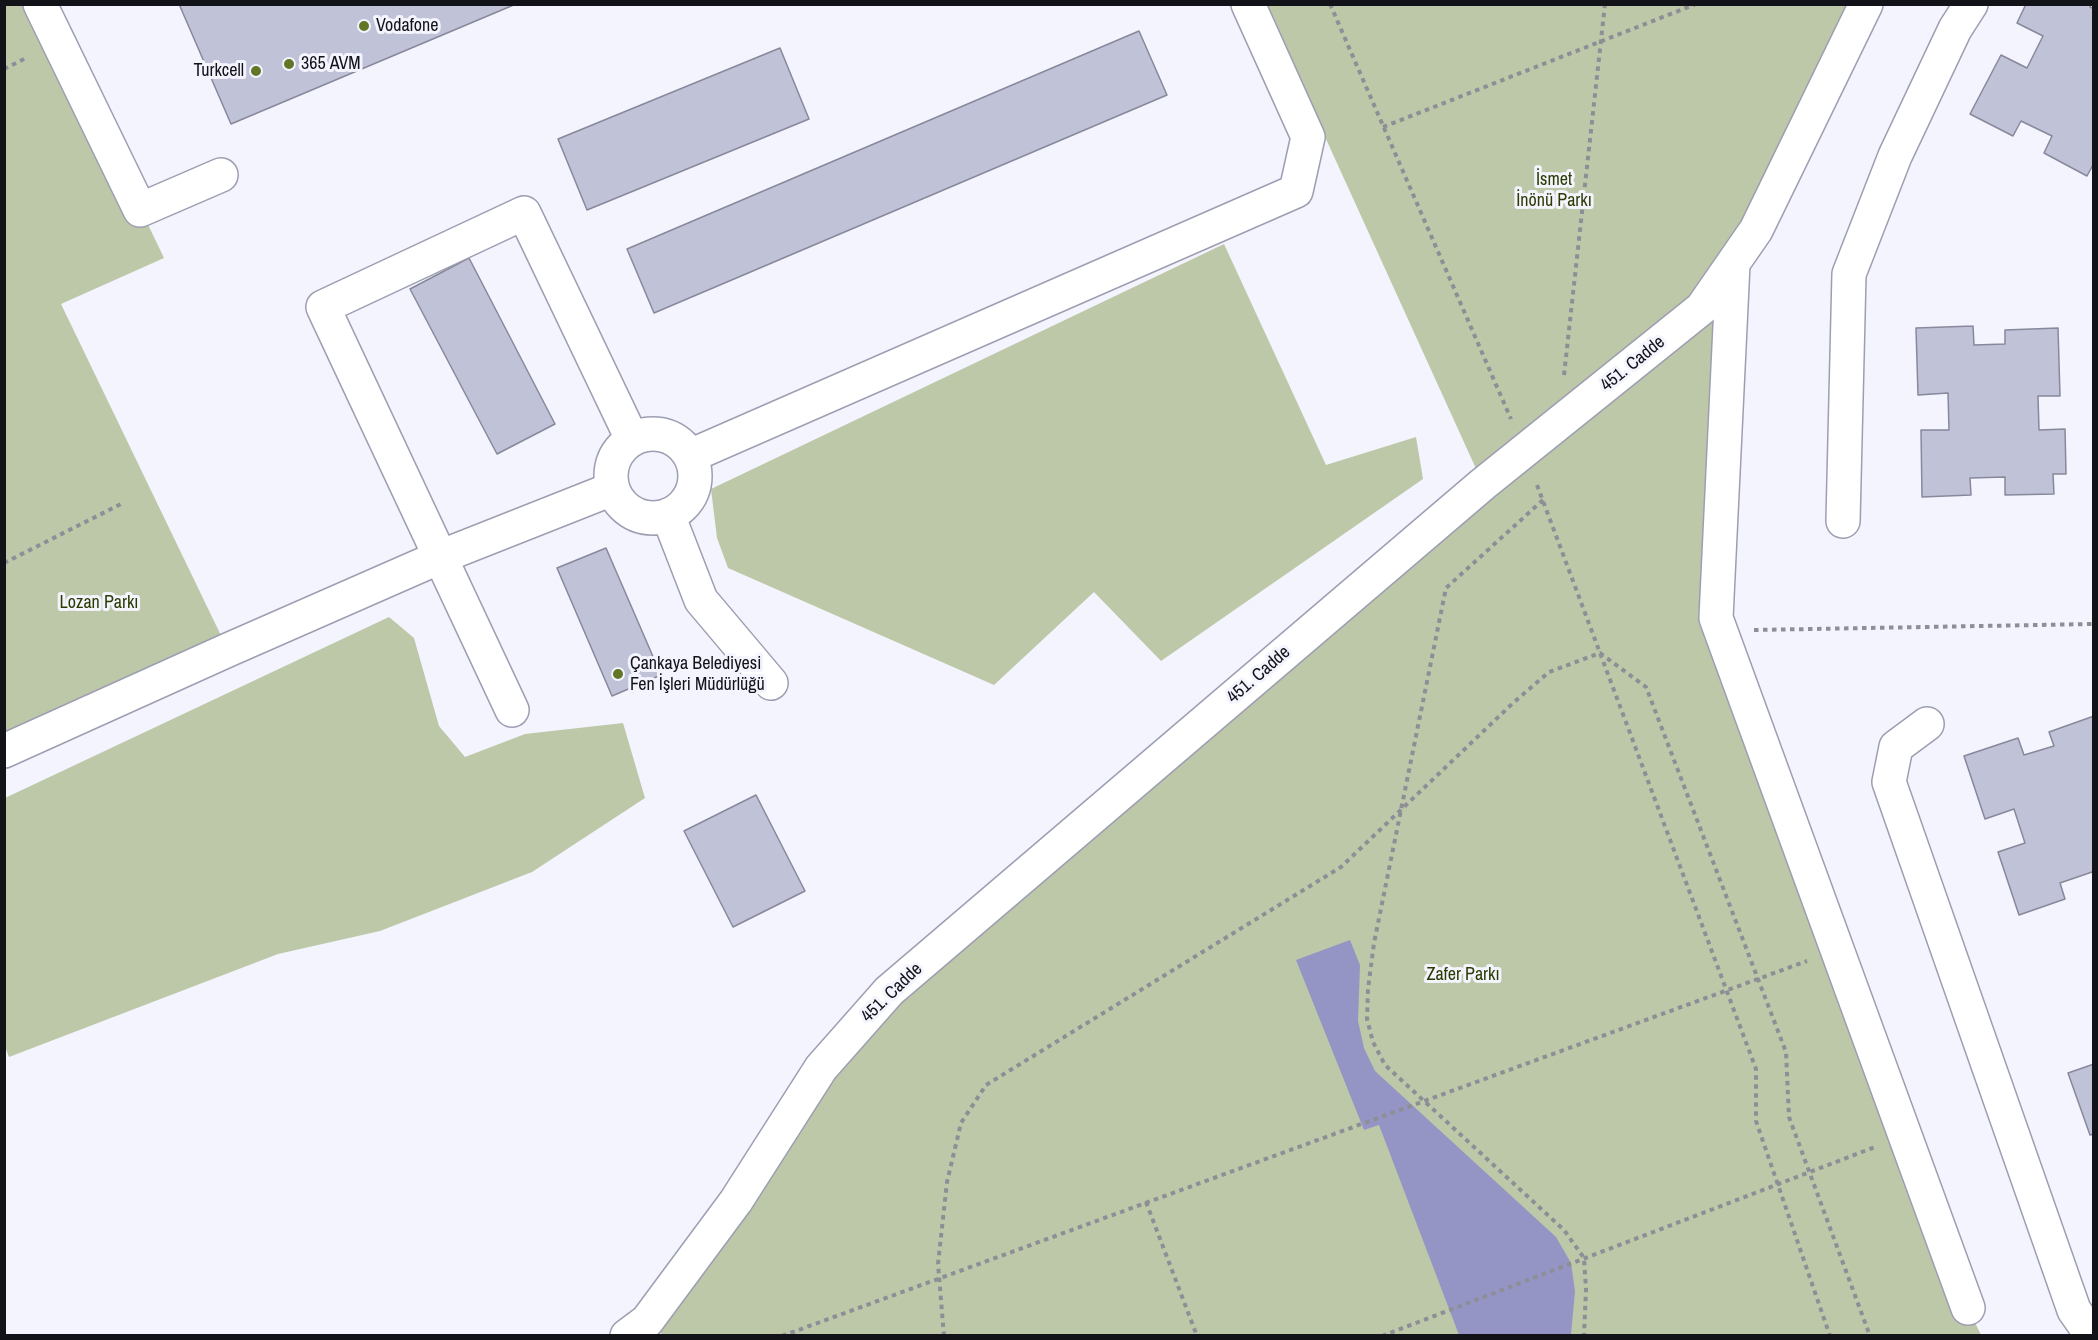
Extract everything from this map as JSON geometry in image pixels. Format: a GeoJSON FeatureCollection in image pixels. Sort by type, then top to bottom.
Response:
{"type":"FeatureCollection","features":[{"type":"Feature","properties":{"kind":"street"},"geometry":{"type":"LineString","coordinates":[[40,4],[141,210],[221,175]]}},
{"type":"Feature","properties":{"kind":"street"},"geometry":{"type":"LineString","coordinates":[[690,456],[1296,190],[1308,137],[1248,4]]}},
{"type":"Feature","properties":{"kind":"street","name":"451. Cadde"},"geometry":{"type":"LineString","coordinates":[[646,1330],[736,1201],[821,1068],[889,991],[1483,484],[1702,308],[1756,230],[1866,4]]}},
{"type":"Feature","properties":{"kind":"street"},"geometry":{"type":"LineString","coordinates":[[1843,521],[1849,274],[1895,156],[1955,29],[1971,4]]}},
{"type":"Feature","properties":{"kind":"street"},"geometry":{"type":"LineString","coordinates":[[512,710],[323,307],[524,213],[632,440]]}},
{"type":"Feature","properties":{"kind":"street"},"geometry":{"type":"LineString","coordinates":[[1733,264],[1716,618],[1968,1308]]}},
{"type":"Feature","properties":{"kind":"street"},"geometry":{"type":"LineString","coordinates":[[648,434],[661,434],[683,445],[690,456],[695,480],[692,492],[685,504],[668,515],[651,518],[638,515],[618,500],[612,489],[610,477],[612,465],[617,453],[625,443],[632,440],[648,434]]}},
{"type":"Feature","properties":{"kind":"street"},"geometry":{"type":"LineString","coordinates":[[4,751],[440,557],[612,489]]}},
{"type":"Feature","properties":{"kind":"street"},"geometry":{"type":"LineString","coordinates":[[668,515],[701,600],[771,683]]}},
{"type":"Feature","properties":{"kind":"street"},"geometry":{"type":"LineString","coordinates":[[1927,724],[1896,747],[1889,782],[2074,1310],[2092,1335]]}},
{"type":"Feature","properties":{"kind":"path"},"geometry":{"type":"LineString","coordinates":[[1330,4],[1524,451],[1543,500],[1756,1069],[1756,1121],[1830,1335]]}},
{"type":"Feature","properties":{"kind":"path"},"geometry":{"type":"LineString","coordinates":[[1558,424],[1605,4]]}},
{"type":"Feature","properties":{"kind":"path"},"geometry":{"type":"LineString","coordinates":[[1383,127],[1696,4]]}},
{"type":"Feature","properties":{"kind":"path"},"geometry":{"type":"LineString","coordinates":[[1543,500],[1446,588],[1374,944],[1367,1019],[1373,1042],[1385,1065],[1564,1230],[1584,1258],[1587,1289],[1584,1335]]}},
{"type":"Feature","properties":{"kind":"path"},"geometry":{"type":"LineString","coordinates":[[4,563],[121,504]]}},
{"type":"Feature","properties":{"kind":"path"},"geometry":{"type":"LineString","coordinates":[[1721,630],[2094,624]]}},
{"type":"Feature","properties":{"kind":"path"},"geometry":{"type":"LineString","coordinates":[[944,1335],[938,1264],[947,1182],[961,1123],[987,1085],[1341,867],[1548,672],[1600,653]]}},
{"type":"Feature","properties":{"kind":"path"},"geometry":{"type":"LineString","coordinates":[[1600,653],[1646,687],[1786,1052],[1789,1117],[1870,1335]]}},
{"type":"Feature","properties":{"kind":"path"},"geometry":{"type":"LineString","coordinates":[[782,1335],[1837,950]]}},
{"type":"Feature","properties":{"kind":"path"},"geometry":{"type":"LineString","coordinates":[[1382,1335],[1905,1136]]}},
{"type":"Feature","properties":{"kind":"path"},"geometry":{"type":"LineString","coordinates":[[1146,1202],[1197,1335]]}},
{"type":"Feature","properties":{"kind":"green space","name":"Lozan Parkı"},"geometry":{"type":"Polygon","coordinates":[[[4,5],[43,5],[164,258],[61,304],[228,650],[4,751],[4,5]]]}},
{"type":"Feature","properties":{"kind":"green space","name":"Zafer Parkı"},"geometry":{"type":"Polygon","coordinates":[[[1265,5],[1866,5],[1733,264],[1716,618],[1968,1308],[1981,1335],[664,1336],[647,1321],[821,1068],[1483,484],[1265,5]]]}},
{"type":"Feature","properties":{"kind":"green space"},"geometry":{"type":"Polygon","coordinates":[[[1224,244],[1326,465],[1416,437],[1423,479],[1161,661],[1094,592],[994,685],[728,568],[717,538],[711,489],[1224,244]]]}},
{"type":"Feature","properties":{"kind":"green space"},"geometry":{"type":"Polygon","coordinates":[[[389,617],[414,638],[439,726],[465,757],[525,734],[623,723],[645,798],[532,872],[380,931],[278,954],[9,1057],[4,1044],[5,798],[389,617]]]}},
{"type":"Feature","properties":{"kind":"water"},"geometry":{"type":"Polygon","coordinates":[[[1350,940],[1360,965],[1358,1021],[1364,1048],[1375,1071],[1556,1237],[1571,1263],[1575,1291],[1571,1335],[1459,1335],[1379,1125],[1364,1130],[1296,960],[1350,940]]]}},
{"type":"Feature","properties":{"kind":"building","name":"365 AVM"},"geometry":{"type":"Polygon","coordinates":[[[179,4],[516,4],[231,124],[179,4]]]}},
{"type":"Feature","properties":{"kind":"building"},"geometry":{"type":"Polygon","coordinates":[[[2026,4],[2091,4],[2090,7],[2094,9],[2094,163],[2087,176],[2044,153],[2052,136],[2021,121],[2013,136],[1970,114],[2001,55],[2027,68],[2043,36],[2017,23],[2026,4]]]}},
{"type":"Feature","properties":{"kind":"building"},"geometry":{"type":"Polygon","coordinates":[[[1139,31],[1167,95],[654,313],[627,249],[1139,31]]]}},
{"type":"Feature","properties":{"kind":"building"},"geometry":{"type":"Polygon","coordinates":[[[780,48],[809,119],[587,210],[558,139],[780,48]]]}},
{"type":"Feature","properties":{"kind":"building"},"geometry":{"type":"Polygon","coordinates":[[[469,258],[555,424],[497,454],[410,289],[469,258]]]}},
{"type":"Feature","properties":{"kind":"building"},"geometry":{"type":"Polygon","coordinates":[[[1973,326],[1974,345],[2005,344],[2005,330],[2058,328],[2060,396],[2038,396],[2039,430],[2065,429],[2066,474],[2053,474],[2054,494],[2005,495],[2005,477],[1970,478],[1971,495],[1922,497],[1921,430],[1949,430],[1948,393],[1918,395],[1916,328],[1973,326]]]}},
{"type":"Feature","properties":{"kind":"building"},"geometry":{"type":"Polygon","coordinates":[[[606,548],[661,675],[612,696],[557,568],[606,548]]]}},
{"type":"Feature","properties":{"kind":"building"},"geometry":{"type":"Polygon","coordinates":[[[2094,716],[2094,875],[2092,872],[2060,883],[2065,899],[2019,915],[1998,852],[2025,843],[2014,809],[1985,819],[1964,756],[2018,738],[2024,755],[2054,746],[2049,732],[2094,716]]]}},
{"type":"Feature","properties":{"kind":"building"},"geometry":{"type":"Polygon","coordinates":[[[756,795],[805,891],[733,927],[684,831],[756,795]]]}},
{"type":"Feature","properties":{"kind":"building"},"geometry":{"type":"Polygon","coordinates":[[[2094,1064],[2094,1134],[2090,1135],[2068,1073],[2094,1064]]]}},
{"type":"Feature","properties":{"kind":"place","name":"Vodafone"},"geometry":{"type":"Point","coordinates":[364,26]}},
{"type":"Feature","properties":{"kind":"place","name":"365 AVM"},"geometry":{"type":"Point","coordinates":[289,64]}},
{"type":"Feature","properties":{"kind":"place","name":"Turkcell"},"geometry":{"type":"Point","coordinates":[256,71]}},
{"type":"Feature","properties":{"kind":"place","name":"Çankaya Belediyesi Fen İşleri Müdürlüğü"},"geometry":{"type":"Point","coordinates":[618,674]}},
{"type":"Feature","properties":{"kind":"park label","name":"İsmet İnönü Parkı"},"geometry":{"type":"Point","coordinates":[1554,190]}}]}
